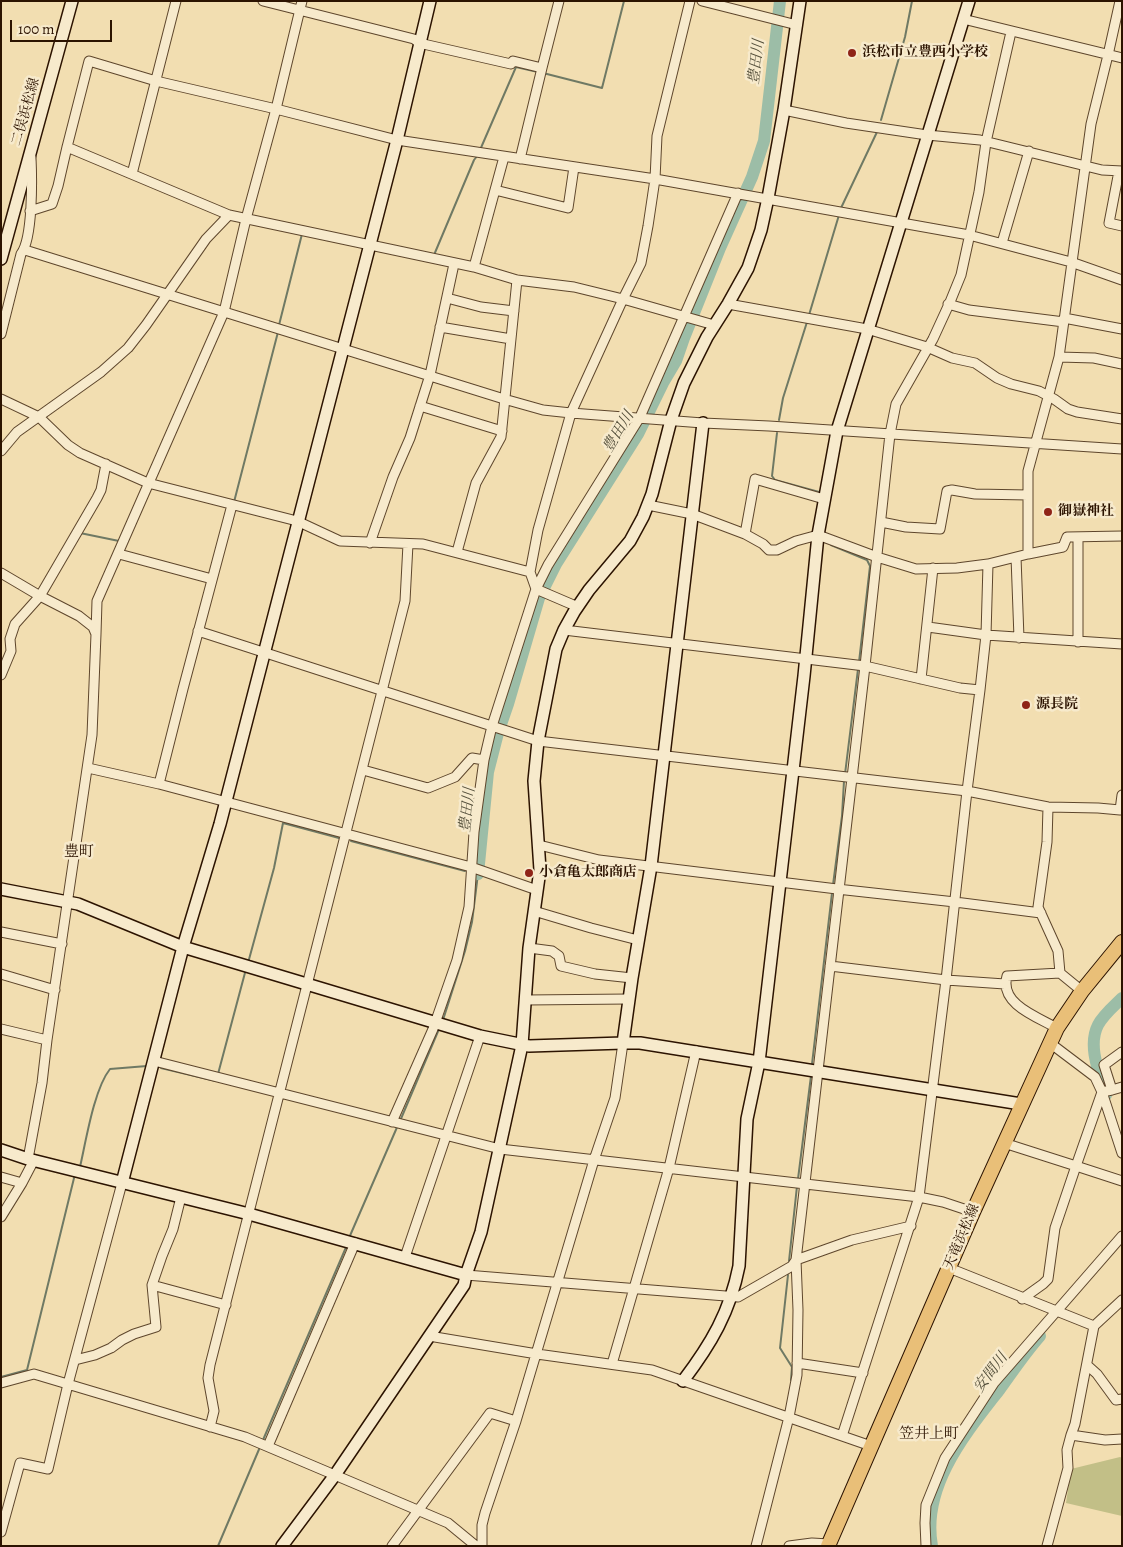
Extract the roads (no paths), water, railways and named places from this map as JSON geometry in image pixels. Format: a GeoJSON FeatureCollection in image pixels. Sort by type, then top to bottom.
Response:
{"type":"FeatureCollection","features":[{"type":"Feature","properties":{"kind":"main road","name":"天竜浜松線"},"geometry":{"type":"LineString","coordinates":[[829,1545],[973,1212],[1057,1028],[1082,991],[1122,943]]}},
{"type":"Feature","properties":{"kind":"street","name":"二俣浜松線"},"geometry":{"type":"LineString","coordinates":[[1,259],[72,1]]}},
{"type":"Feature","properties":{"kind":"street"},"geometry":{"type":"LineString","coordinates":[[132,174],[176,1]]}},
{"type":"Feature","properties":{"kind":"street"},"geometry":{"type":"LineString","coordinates":[[263,1],[301,6],[414,39],[419,43],[511,64],[513,61],[542,72]]}},
{"type":"Feature","properties":{"kind":"street"},"geometry":{"type":"LineString","coordinates":[[1,1532],[20,1463],[48,1469],[68,1384],[183,947],[220,824],[265,652],[430,1]]}},
{"type":"Feature","properties":{"kind":"street"},"geometry":{"type":"LineString","coordinates":[[520,159],[559,1]]}},
{"type":"Feature","properties":{"kind":"street"},"geometry":{"type":"LineString","coordinates":[[578,608],[536,589],[530,572],[538,530],[571,413],[641,263],[655,179],[657,136],[690,1]]}},
{"type":"Feature","properties":{"kind":"street"},"geometry":{"type":"LineString","coordinates":[[702,1],[797,26]]}},
{"type":"Feature","properties":{"kind":"street"},"geometry":{"type":"LineString","coordinates":[[282,1546],[334,1475],[464,1286],[481,1232],[522,1045],[529,948],[540,870],[534,781],[538,741],[556,649],[564,630],[589,590],[630,541],[648,506],[671,420],[684,383],[697,354],[748,268],[761,230],[768,198],[784,110],[800,1]]}},
{"type":"Feature","properties":{"kind":"street"},"geometry":{"type":"LineString","coordinates":[[683,1381],[714,1336],[729,1305],[735,1286],[738,1266],[747,1119],[760,1062],[818,535],[837,431],[969,1]]}},
{"type":"Feature","properties":{"kind":"street"},"geometry":{"type":"LineString","coordinates":[[1028,554],[1028,471],[1059,357],[1090,124],[1120,1]]}},
{"type":"Feature","properties":{"kind":"street"},"geometry":{"type":"LineString","coordinates":[[1,1217],[22,1184],[31,1160],[54,990],[88,768],[94,716],[97,601],[224,312],[301,6]]}},
{"type":"Feature","properties":{"kind":"street"},"geometry":{"type":"LineString","coordinates":[[964,19],[1011,32],[1104,52],[1108,55],[1122,58]]}},
{"type":"Feature","properties":{"kind":"street"},"geometry":{"type":"LineString","coordinates":[[756,1546],[789,1417],[797,1375],[798,1310],[796,1260],[799,1183],[817,1071],[830,966],[834,889],[860,665],[882,522],[890,434],[896,404],[933,338],[961,275],[979,192],[986,142],[1011,32]]}},
{"type":"Feature","properties":{"kind":"street"},"geometry":{"type":"LineString","coordinates":[[30,211],[52,204],[89,62],[156,81],[396,140],[655,179],[969,235],[1071,262],[1122,280]]}},
{"type":"Feature","properties":{"kind":"street"},"geometry":{"type":"LineString","coordinates":[[784,110],[846,123],[986,142],[1084,164],[1102,170],[1120,171],[1109,223],[1122,226]]}},
{"type":"Feature","properties":{"kind":"street"},"geometry":{"type":"LineString","coordinates":[[66,148],[229,215],[474,268],[517,280],[574,287],[714,325]]}},
{"type":"Feature","properties":{"kind":"street"},"geometry":{"type":"LineString","coordinates":[[1,334],[21,254],[25,250],[30,211],[31,150]]}},
{"type":"Feature","properties":{"kind":"street"},"geometry":{"type":"LineString","coordinates":[[1002,243],[1029,151]]}},
{"type":"Feature","properties":{"kind":"street"},"geometry":{"type":"LineString","coordinates":[[474,268],[504,157]]}},
{"type":"Feature","properties":{"kind":"street"},"geometry":{"type":"LineString","coordinates":[[495,190],[568,208],[574,167]]}},
{"type":"Feature","properties":{"kind":"street"},"geometry":{"type":"LineString","coordinates":[[396,1123],[440,1023],[468,907],[484,760],[536,589],[548,565],[641,418],[689,318],[739,193]]}},
{"type":"Feature","properties":{"kind":"street"},"geometry":{"type":"LineString","coordinates":[[1,451],[17,432],[101,372],[128,348],[206,239],[229,215]]}},
{"type":"Feature","properties":{"kind":"street"},"geometry":{"type":"LineString","coordinates":[[25,250],[543,410],[703,423],[1122,449]]}},
{"type":"Feature","properties":{"kind":"street"},"geometry":{"type":"LineString","coordinates":[[370,543],[390,486],[410,438],[430,375],[454,264]]}},
{"type":"Feature","properties":{"kind":"street"},"geometry":{"type":"LineString","coordinates":[[457,552],[476,483],[501,437],[517,280]]}},
{"type":"Feature","properties":{"kind":"street"},"geometry":{"type":"LineString","coordinates":[[447,298],[481,307],[514,312]]}},
{"type":"Feature","properties":{"kind":"street"},"geometry":{"type":"LineString","coordinates":[[728,304],[867,330],[927,347],[952,358],[975,363],[997,378],[1048,396],[1068,409],[1122,419]]}},
{"type":"Feature","properties":{"kind":"street"},"geometry":{"type":"LineString","coordinates":[[948,304],[968,310],[1028,319],[1064,320],[1122,329]]}},
{"type":"Feature","properties":{"kind":"street"},"geometry":{"type":"LineString","coordinates":[[440,327],[511,340]]}},
{"type":"Feature","properties":{"kind":"street"},"geometry":{"type":"LineString","coordinates":[[1059,357],[1094,358],[1122,364]]}},
{"type":"Feature","properties":{"kind":"street"},"geometry":{"type":"LineString","coordinates":[[1,399],[39,417],[80,454],[148,483],[297,521],[340,541],[423,544],[530,572]]}},
{"type":"Feature","properties":{"kind":"street"},"geometry":{"type":"LineString","coordinates":[[420,406],[502,431]]}},
{"type":"Feature","properties":{"kind":"street"},"geometry":{"type":"LineString","coordinates":[[482,1546],[482,1525],[485,1513],[537,1354],[594,1160],[615,1098],[632,978],[651,866],[703,423]]}},
{"type":"Feature","properties":{"kind":"street"},"geometry":{"type":"LineString","coordinates":[[1,675],[11,651],[10,640],[15,624],[40,596],[97,498],[101,490],[106,464]]}},
{"type":"Feature","properties":{"kind":"street"},"geometry":{"type":"LineString","coordinates":[[746,534],[755,479],[824,499]]}},
{"type":"Feature","properties":{"kind":"street"},"geometry":{"type":"LineString","coordinates":[[882,522],[906,527],[940,529],[944,498],[947,491],[952,490],[975,494],[1028,495]]}},
{"type":"Feature","properties":{"kind":"street"},"geometry":{"type":"LineString","coordinates":[[159,784],[232,505]]}},
{"type":"Feature","properties":{"kind":"street"},"geometry":{"type":"LineString","coordinates":[[648,506],[692,514],[746,534],[769,550],[777,550],[796,541],[818,535],[916,569],[958,568],[988,564],[1063,547],[1067,537],[1122,536]]}},
{"type":"Feature","properties":{"kind":"street"},"geometry":{"type":"LineString","coordinates":[[1078,537],[1078,642]]}},
{"type":"Feature","properties":{"kind":"street"},"geometry":{"type":"LineString","coordinates":[[210,1427],[214,1411],[208,1378],[405,600],[408,544]]}},
{"type":"Feature","properties":{"kind":"street"},"geometry":{"type":"LineString","coordinates":[[118,554],[212,579]]}},
{"type":"Feature","properties":{"kind":"street"},"geometry":{"type":"LineString","coordinates":[[1016,557],[1019,638]]}},
{"type":"Feature","properties":{"kind":"street"},"geometry":{"type":"LineString","coordinates":[[842,1436],[919,1197],[986,635],[988,564]]}},
{"type":"Feature","properties":{"kind":"street"},"geometry":{"type":"LineString","coordinates":[[921,679],[933,568]]}},
{"type":"Feature","properties":{"kind":"street"},"geometry":{"type":"LineString","coordinates":[[1,573],[79,616],[94,627],[96,634]]}},
{"type":"Feature","properties":{"kind":"street"},"geometry":{"type":"LineString","coordinates":[[928,627],[1019,638],[1122,644]]}},
{"type":"Feature","properties":{"kind":"street"},"geometry":{"type":"LineString","coordinates":[[564,630],[860,665],[960,688],[980,690]]}},
{"type":"Feature","properties":{"kind":"street"},"geometry":{"type":"LineString","coordinates":[[198,631],[538,741],[967,791],[1048,807],[1121,810],[1122,795]]}},
{"type":"Feature","properties":{"kind":"street"},"geometry":{"type":"LineString","coordinates":[[363,770],[428,788],[455,777],[472,758],[484,760]]}},
{"type":"Feature","properties":{"kind":"street"},"geometry":{"type":"LineString","coordinates":[[88,768],[159,784],[473,867],[537,890]]}},
{"type":"Feature","properties":{"kind":"street"},"geometry":{"type":"LineString","coordinates":[[1048,807],[1047,842],[1038,907],[1058,951],[1060,973]]}},
{"type":"Feature","properties":{"kind":"street"},"geometry":{"type":"LineString","coordinates":[[539,845],[599,860],[1041,913]]}},
{"type":"Feature","properties":{"kind":"street"},"geometry":{"type":"LineString","coordinates":[[1,889],[68,902],[96,910],[183,947],[480,1036],[522,1045],[640,1043],[933,1088],[1021,1104]]}},
{"type":"Feature","properties":{"kind":"street"},"geometry":{"type":"LineString","coordinates":[[534,911],[638,940]]}},
{"type":"Feature","properties":{"kind":"street"},"geometry":{"type":"LineString","coordinates":[[1,932],[62,944]]}},
{"type":"Feature","properties":{"kind":"street"},"geometry":{"type":"LineString","coordinates":[[529,948],[552,952],[559,956],[561,966],[595,974],[632,978]]}},
{"type":"Feature","properties":{"kind":"street"},"geometry":{"type":"LineString","coordinates":[[830,966],[946,980],[1005,984]]}},
{"type":"Feature","properties":{"kind":"street"},"geometry":{"type":"LineString","coordinates":[[1057,1028],[1023,1009],[1010,999],[1005,984],[1007,976],[1060,973],[1082,991]]}},
{"type":"Feature","properties":{"kind":"street"},"geometry":{"type":"LineString","coordinates":[[1,974],[54,990]]}},
{"type":"Feature","properties":{"kind":"street"},"geometry":{"type":"LineString","coordinates":[[526,1000],[629,999]]}},
{"type":"Feature","properties":{"kind":"street"},"geometry":{"type":"LineString","coordinates":[[1,1029],[47,1040]]}},
{"type":"Feature","properties":{"kind":"street"},"geometry":{"type":"LineString","coordinates":[[405,1257],[480,1036]]}},
{"type":"Feature","properties":{"kind":"street"},"geometry":{"type":"LineString","coordinates":[[1050,1043],[1095,1077],[1106,1091]]}},
{"type":"Feature","properties":{"kind":"street"},"geometry":{"type":"LineString","coordinates":[[612,1364],[668,1168],[696,1052]]}},
{"type":"Feature","properties":{"kind":"street"},"geometry":{"type":"LineString","coordinates":[[1122,1052],[1104,1065],[1106,1091],[1122,1153]]}},
{"type":"Feature","properties":{"kind":"street"},"geometry":{"type":"LineString","coordinates":[[154,1061],[500,1149],[919,1197],[943,1202],[973,1212]]}},
{"type":"Feature","properties":{"kind":"street"},"geometry":{"type":"LineString","coordinates":[[1106,1091],[1122,1087]]}},
{"type":"Feature","properties":{"kind":"street"},"geometry":{"type":"LineString","coordinates":[[1022,1299],[1043,1284],[1048,1278],[1055,1228],[1076,1166],[1106,1091]]}},
{"type":"Feature","properties":{"kind":"street"},"geometry":{"type":"LineString","coordinates":[[1004,1143],[1122,1181]]}},
{"type":"Feature","properties":{"kind":"street"},"geometry":{"type":"LineString","coordinates":[[1,1150],[31,1160],[249,1214],[466,1275],[738,1297],[792,1266],[796,1260],[852,1240],[911,1226]]}},
{"type":"Feature","properties":{"kind":"street"},"geometry":{"type":"LineString","coordinates":[[1,1177],[22,1184]]}},
{"type":"Feature","properties":{"kind":"street"},"geometry":{"type":"LineString","coordinates":[[75,1360],[95,1355],[134,1334],[156,1327],[152,1285],[174,1229],[180,1197]]}},
{"type":"Feature","properties":{"kind":"street"},"geometry":{"type":"LineString","coordinates":[[926,1546],[924,1523],[926,1505],[945,1458],[994,1383],[1058,1313],[1122,1236]]}},
{"type":"Feature","properties":{"kind":"street"},"geometry":{"type":"LineString","coordinates":[[264,1445],[350,1242]]}},
{"type":"Feature","properties":{"kind":"street"},"geometry":{"type":"LineString","coordinates":[[949,1268],[1022,1299],[1094,1326]]}},
{"type":"Feature","properties":{"kind":"street"},"geometry":{"type":"LineString","coordinates":[[152,1285],[226,1305]]}},
{"type":"Feature","properties":{"kind":"street"},"geometry":{"type":"LineString","coordinates":[[1047,1546],[1068,1468],[1066,1450],[1075,1424],[1094,1326],[1122,1300]]}},
{"type":"Feature","properties":{"kind":"street"},"geometry":{"type":"LineString","coordinates":[[429,1336],[537,1354],[652,1370],[871,1446]]}},
{"type":"Feature","properties":{"kind":"street"},"geometry":{"type":"LineString","coordinates":[[797,1363],[863,1373]]}},
{"type":"Feature","properties":{"kind":"street"},"geometry":{"type":"LineString","coordinates":[[1087,1365],[1097,1374],[1116,1400],[1122,1399]]}},
{"type":"Feature","properties":{"kind":"street"},"geometry":{"type":"LineString","coordinates":[[1,1382],[34,1374],[264,1445],[448,1524],[476,1546]]}},
{"type":"Feature","properties":{"kind":"street"},"geometry":{"type":"LineString","coordinates":[[392,1546],[490,1413],[516,1421]]}},
{"type":"Feature","properties":{"kind":"street"},"geometry":{"type":"LineString","coordinates":[[1071,1435],[1106,1440],[1122,1439]]}},
{"type":"Feature","properties":{"kind":"street"},"geometry":{"type":"LineString","coordinates":[[789,1546],[812,1543],[829,1545]]}},
{"type":"Feature","properties":{"kind":"waterway"},"geometry":{"type":"LineString","coordinates":[[543,73],[602,88],[624,1]]}},
{"type":"Feature","properties":{"kind":"waterway","name":"豊田川"},"geometry":{"type":"LineString","coordinates":[[478,874],[488,772],[539,598],[556,564],[638,434],[676,361],[720,248],[752,177],[764,141],[780,1]]}},
{"type":"Feature","properties":{"kind":"waterway"},"geometry":{"type":"LineString","coordinates":[[881,120],[905,37],[912,1]]}},
{"type":"Feature","properties":{"kind":"waterway"},"geometry":{"type":"LineString","coordinates":[[480,150],[516,67],[538,72]]}},
{"type":"Feature","properties":{"kind":"waterway"},"geometry":{"type":"LineString","coordinates":[[841,208],[877,132]]}},
{"type":"Feature","properties":{"kind":"waterway"},"geometry":{"type":"LineString","coordinates":[[434,255],[474,160],[478,155]]}},
{"type":"Feature","properties":{"kind":"waterway"},"geometry":{"type":"LineString","coordinates":[[809,315],[839,215]]}},
{"type":"Feature","properties":{"kind":"waterway"},"geometry":{"type":"LineString","coordinates":[[279,325],[302,234],[304,235]]}},
{"type":"Feature","properties":{"kind":"waterway"},"geometry":{"type":"LineString","coordinates":[[779,420],[783,398],[807,322]]}},
{"type":"Feature","properties":{"kind":"waterway"},"geometry":{"type":"LineString","coordinates":[[234,502],[278,332]]}},
{"type":"Feature","properties":{"kind":"waterway"},"geometry":{"type":"LineString","coordinates":[[777,433],[772,476],[775,480],[819,492]]}},
{"type":"Feature","properties":{"kind":"waterway"},"geometry":{"type":"LineString","coordinates":[[80,533],[119,541]]}},
{"type":"Feature","properties":{"kind":"waterway"},"geometry":{"type":"LineString","coordinates":[[831,545],[867,560],[870,566],[859,662]]}},
{"type":"Feature","properties":{"kind":"waterway"},"geometry":{"type":"LineString","coordinates":[[845,774],[858,669]]}},
{"type":"Feature","properties":{"kind":"waterway"},"geometry":{"type":"LineString","coordinates":[[833,885],[842,816],[844,781]]}},
{"type":"Feature","properties":{"kind":"waterway"},"geometry":{"type":"LineString","coordinates":[[248,963],[274,868],[283,823],[339,838]]}},
{"type":"Feature","properties":{"kind":"waterway"},"geometry":{"type":"LineString","coordinates":[[351,841],[465,871]]}},
{"type":"Feature","properties":{"kind":"waterway"},"geometry":{"type":"LineString","coordinates":[[443,1020],[465,951],[472,922],[478,874],[475,874]]}},
{"type":"Feature","properties":{"kind":"waterway"},"geometry":{"type":"LineString","coordinates":[[812,1064],[832,893]]}},
{"type":"Feature","properties":{"kind":"waterway"},"geometry":{"type":"LineString","coordinates":[[218,1074],[246,969]]}},
{"type":"Feature","properties":{"kind":"waterway","name":"安間川"},"geometry":{"type":"LineString","coordinates":[[1106,1095],[1094,1051],[1095,1033],[1103,1018],[1122,998]]}},
{"type":"Feature","properties":{"kind":"waterway"},"geometry":{"type":"LineString","coordinates":[[400,1121],[439,1029]]}},
{"type":"Feature","properties":{"kind":"waterway"},"geometry":{"type":"LineString","coordinates":[[80,1167],[95,1102],[104,1078],[110,1069],[147,1066]]}},
{"type":"Feature","properties":{"kind":"waterway"},"geometry":{"type":"LineString","coordinates":[[161,1068],[216,1081]]}},
{"type":"Feature","properties":{"kind":"waterway"},"geometry":{"type":"LineString","coordinates":[[798,1179],[811,1076]]}},
{"type":"Feature","properties":{"kind":"waterway"},"geometry":{"type":"LineString","coordinates":[[349,1238],[398,1125]]}},
{"type":"Feature","properties":{"kind":"waterway"},"geometry":{"type":"LineString","coordinates":[[1,1377],[27,1370],[75,1174]]}},
{"type":"Feature","properties":{"kind":"waterway"},"geometry":{"type":"LineString","coordinates":[[789,1261],[797,1186]]}},
{"type":"Feature","properties":{"kind":"waterway"},"geometry":{"type":"LineString","coordinates":[[263,1440],[347,1245]]}},
{"type":"Feature","properties":{"kind":"waterway"},"geometry":{"type":"LineString","coordinates":[[788,1275],[780,1348],[792,1367],[791,1380]]}},
{"type":"Feature","properties":{"kind":"waterway","name":"安間川"},"geometry":{"type":"LineString","coordinates":[[932,1546],[930,1524],[933,1502],[949,1462],[973,1424],[1040,1336]]}},
{"type":"Feature","properties":{"kind":"waterway"},"geometry":{"type":"LineString","coordinates":[[218,1546],[260,1447]]}},
{"type":"Feature","properties":{"kind":"place","name":"浜松市立豊西小学校"},"geometry":{"type":"Point","coordinates":[852,53]}},
{"type":"Feature","properties":{"kind":"place","name":"御嶽神社"},"geometry":{"type":"Point","coordinates":[1048,512]}},
{"type":"Feature","properties":{"kind":"place","name":"源長院"},"geometry":{"type":"Point","coordinates":[1026,705]}},
{"type":"Feature","properties":{"kind":"place","name":"小倉亀太郎商店"},"geometry":{"type":"Point","coordinates":[529,873]}},
{"type":"Feature","properties":{"kind":"district","name":"豊町"},"geometry":{"type":"Point","coordinates":[79,852]}},
{"type":"Feature","properties":{"kind":"district","name":"笠井上町"},"geometry":{"type":"Point","coordinates":[929,1434]}}]}
